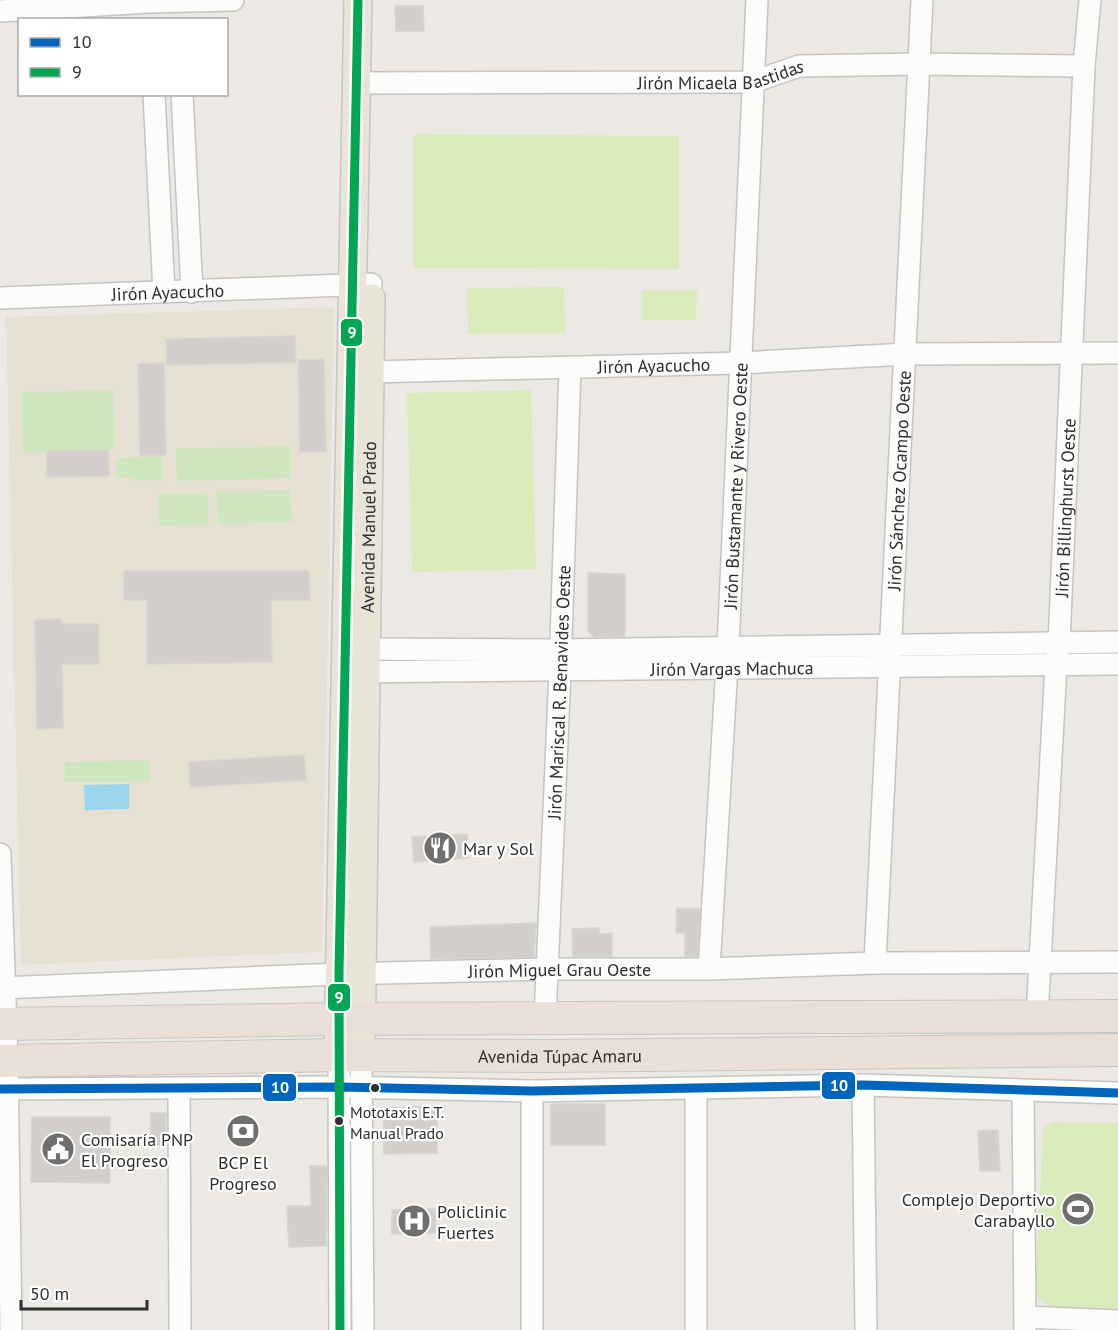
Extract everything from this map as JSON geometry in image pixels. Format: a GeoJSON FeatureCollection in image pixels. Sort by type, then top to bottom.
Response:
{"type":"FeatureCollection","features":[{"type":"Feature","properties":{"kind":"highway","name":"Avenida Túpac Amaru"},"geometry":{"type":"LineString","coordinates":[[3,1024],[349,1019],[1118,1016]]}},
{"type":"Feature","properties":{"kind":"highway","name":"Avenida Túpac Amaru"},"geometry":{"type":"LineString","coordinates":[[4,1075],[350,1055],[546,1056],[1118,1050]]}},
{"type":"Feature","properties":{"kind":"main road","name":"Avenida Manuel Prado"},"geometry":{"type":"LineString","coordinates":[[350,1055],[365,83],[358,0]]}},
{"type":"Feature","properties":{"kind":"main road","name":"Avenida Manuel Prado"},"geometry":{"type":"LineString","coordinates":[[365,83],[375,0]]}},
{"type":"Feature","properties":{"kind":"main road","name":"Avenida Manuel Prado"},"geometry":{"type":"LineString","coordinates":[[355,660],[370,372],[362,285]]}},
{"type":"Feature","properties":{"kind":"street"},"geometry":{"type":"LineString","coordinates":[[0,11],[177,10],[233,0]]}},
{"type":"Feature","properties":{"kind":"street","name":"Jirón Bustamante y Rivero Oeste"},"geometry":{"type":"LineString","coordinates":[[709,969],[728,648],[757,0]]}},
{"type":"Feature","properties":{"kind":"street","name":"Jirón Sánchez Ocampo Oeste"},"geometry":{"type":"LineString","coordinates":[[874,963],[922,0]]}},
{"type":"Feature","properties":{"kind":"street","name":"Jirón Billinghurst Oeste"},"geometry":{"type":"LineString","coordinates":[[1037,1017],[1059,643],[1084,66],[1090,0]]}},
{"type":"Feature","properties":{"kind":"street","name":"Jirón Micaela Bastidas"},"geometry":{"type":"LineString","coordinates":[[365,83],[753,82],[799,66],[919,64],[1084,66]]}},
{"type":"Feature","properties":{"kind":"street"},"geometry":{"type":"LineString","coordinates":[[154,96],[164,292]]}},
{"type":"Feature","properties":{"kind":"street"},"geometry":{"type":"LineString","coordinates":[[182,96],[192,292]]}},
{"type":"Feature","properties":{"kind":"street","name":"Jirón Ayacucho"},"geometry":{"type":"LineString","coordinates":[[0,298],[362,285]]}},
{"type":"Feature","properties":{"kind":"street","name":"Jirón Ayacucho"},"geometry":{"type":"LineString","coordinates":[[370,372],[741,363],[906,354],[1118,353]]}},
{"type":"Feature","properties":{"kind":"street","name":"Jirón Mariscal R. Benavides Oeste"},"geometry":{"type":"LineString","coordinates":[[545,1019],[561,650],[570,367]]}},
{"type":"Feature","properties":{"kind":"street","name":"Jirón Vargas Machuca"},"geometry":{"type":"LineString","coordinates":[[355,660],[561,650],[1118,642]]}},
{"type":"Feature","properties":{"kind":"street","name":"Jirón Vargas Machuca"},"geometry":{"type":"LineString","coordinates":[[355,660],[560,671],[1118,664]]}},
{"type":"Feature","properties":{"kind":"street"},"geometry":{"type":"LineString","coordinates":[[0,854],[11,1330]]}},
{"type":"Feature","properties":{"kind":"street","name":"Jirón Miguel Grau Oeste"},"geometry":{"type":"LineString","coordinates":[[2,988],[350,974],[548,969],[709,969],[874,963],[1118,962]]}},
{"type":"Feature","properties":{"kind":"street"},"geometry":{"type":"LineString","coordinates":[[340,1330],[339,1087],[350,1055]]}},
{"type":"Feature","properties":{"kind":"street"},"geometry":{"type":"LineString","coordinates":[[350,1055],[360,1088],[363,1330]]}},
{"type":"Feature","properties":{"kind":"street","name":"Avenida Túpac Amaru"},"geometry":{"type":"LineString","coordinates":[[4,1075],[179,1088],[339,1087],[532,1091],[863,1085],[1118,1093]]}},
{"type":"Feature","properties":{"kind":"street"},"geometry":{"type":"LineString","coordinates":[[863,1085],[866,1330]]}},
{"type":"Feature","properties":{"kind":"street"},"geometry":{"type":"LineString","coordinates":[[179,1088],[180,1330]]}},
{"type":"Feature","properties":{"kind":"street"},"geometry":{"type":"LineString","coordinates":[[696,1089],[696,1330]]}},
{"type":"Feature","properties":{"kind":"street"},"geometry":{"type":"LineString","coordinates":[[532,1091],[532,1330]]}},
{"type":"Feature","properties":{"kind":"street"},"geometry":{"type":"LineString","coordinates":[[1023,1091],[1025,1324],[1118,1321]]}},
{"type":"Feature","properties":{"kind":"shaded area"},"geometry":{"type":"Polygon","coordinates":[[[334,307],[322,952],[21,965],[6,317],[334,307]]]}},
{"type":"Feature","properties":{"kind":"green space"},"geometry":{"type":"Polygon","coordinates":[[[414,134],[679,136],[679,269],[414,268],[414,134]]]}},
{"type":"Feature","properties":{"kind":"green space"},"geometry":{"type":"Polygon","coordinates":[[[564,287],[565,333],[468,334],[467,288],[564,287]]]}},
{"type":"Feature","properties":{"kind":"green space"},"geometry":{"type":"Polygon","coordinates":[[[642,290],[697,290],[696,320],[642,320],[642,290]]]}},
{"type":"Feature","properties":{"kind":"green space"},"geometry":{"type":"Polygon","coordinates":[[[113,390],[115,449],[23,452],[21,392],[113,390]]]}},
{"type":"Feature","properties":{"kind":"green space"},"geometry":{"type":"Polygon","coordinates":[[[531,390],[536,569],[412,572],[407,393],[531,390]]]}},
{"type":"Feature","properties":{"kind":"green space"},"geometry":{"type":"Polygon","coordinates":[[[290,446],[291,478],[177,481],[176,449],[290,446]]]}},
{"type":"Feature","properties":{"kind":"green space"},"geometry":{"type":"Polygon","coordinates":[[[162,456],[163,480],[135,481],[134,477],[116,478],[116,458],[162,456]]]}},
{"type":"Feature","properties":{"kind":"green space"},"geometry":{"type":"Polygon","coordinates":[[[290,490],[292,522],[218,524],[217,492],[290,490]]]}},
{"type":"Feature","properties":{"kind":"green space"},"geometry":{"type":"Polygon","coordinates":[[[208,493],[209,524],[159,526],[158,494],[208,493]]]}},
{"type":"Feature","properties":{"kind":"green space"},"geometry":{"type":"Polygon","coordinates":[[[149,760],[150,781],[65,782],[65,762],[149,760]]]}},
{"type":"Feature","properties":{"kind":"green space","name":"Complejo Deportivo Carabayllo"},"geometry":{"type":"Polygon","coordinates":[[[1054,1122],[1118,1123],[1118,1309],[1049,1306],[1040,1300],[1035,1291],[1043,1132],[1047,1125],[1054,1122]]]}},
{"type":"Feature","properties":{"kind":"water"},"geometry":{"type":"Polygon","coordinates":[[[129,784],[129,809],[85,810],[84,785],[129,784]]]}},
{"type":"Feature","properties":{"kind":"building"},"geometry":{"type":"Polygon","coordinates":[[[395,6],[423,6],[424,31],[396,31],[395,6]]]}},
{"type":"Feature","properties":{"kind":"building"},"geometry":{"type":"Polygon","coordinates":[[[295,336],[296,362],[167,365],[166,339],[295,336]]]}},
{"type":"Feature","properties":{"kind":"building"},"geometry":{"type":"Polygon","coordinates":[[[324,359],[326,451],[300,452],[298,360],[324,359]]]}},
{"type":"Feature","properties":{"kind":"building"},"geometry":{"type":"Polygon","coordinates":[[[164,363],[166,455],[140,455],[138,364],[164,363]]]}},
{"type":"Feature","properties":{"kind":"building"},"geometry":{"type":"Polygon","coordinates":[[[108,450],[109,476],[47,477],[47,451],[108,450]]]}},
{"type":"Feature","properties":{"kind":"building"},"geometry":{"type":"Polygon","coordinates":[[[124,571],[309,571],[310,600],[271,600],[272,662],[147,664],[147,600],[124,600],[124,571]]]}},
{"type":"Feature","properties":{"kind":"building"},"geometry":{"type":"Polygon","coordinates":[[[588,573],[625,574],[625,636],[594,637],[588,630],[588,573]]]}},
{"type":"Feature","properties":{"kind":"building"},"geometry":{"type":"Polygon","coordinates":[[[61,619],[61,624],[98,624],[99,664],[62,664],[63,728],[37,729],[35,620],[61,619]]]}},
{"type":"Feature","properties":{"kind":"building"},"geometry":{"type":"Polygon","coordinates":[[[304,755],[306,780],[190,787],[189,762],[304,755]]]}},
{"type":"Feature","properties":{"kind":"building","name":"Mar y Sol"},"geometry":{"type":"Polygon","coordinates":[[[467,834],[469,858],[414,862],[412,837],[467,834]]]}},
{"type":"Feature","properties":{"kind":"building"},"geometry":{"type":"Polygon","coordinates":[[[677,908],[700,909],[697,956],[685,956],[685,933],[676,933],[677,908]]]}},
{"type":"Feature","properties":{"kind":"building"},"geometry":{"type":"Polygon","coordinates":[[[536,923],[534,957],[431,959],[430,927],[536,923]]]}},
{"type":"Feature","properties":{"kind":"building"},"geometry":{"type":"Polygon","coordinates":[[[599,928],[599,934],[612,933],[612,956],[573,956],[572,929],[599,928]]]}},
{"type":"Feature","properties":{"kind":"building"},"geometry":{"type":"Polygon","coordinates":[[[551,1104],[605,1104],[605,1145],[551,1145],[551,1104]]]}},
{"type":"Feature","properties":{"kind":"building"},"geometry":{"type":"Polygon","coordinates":[[[437,1106],[437,1153],[384,1154],[384,1113],[387,1108],[437,1106]]]}},
{"type":"Feature","properties":{"kind":"building"},"geometry":{"type":"Polygon","coordinates":[[[151,1113],[166,1113],[166,1145],[151,1145],[151,1113]]]}},
{"type":"Feature","properties":{"kind":"building","name":"Comisaría PNP El Progreso"},"geometry":{"type":"Polygon","coordinates":[[[32,1117],[110,1117],[110,1183],[31,1182],[32,1117]]]}},
{"type":"Feature","properties":{"kind":"building"},"geometry":{"type":"Polygon","coordinates":[[[998,1130],[1000,1171],[980,1171],[978,1131],[998,1130]]]}},
{"type":"Feature","properties":{"kind":"building"},"geometry":{"type":"Polygon","coordinates":[[[310,1166],[327,1166],[326,1246],[289,1247],[287,1206],[311,1206],[310,1166]]]}},
{"type":"Feature","properties":{"kind":"building","name":"Policlinic Fuertes"},"geometry":{"type":"Polygon","coordinates":[[[435,1209],[436,1233],[392,1234],[392,1210],[435,1209]]]}},
{"type":"Feature","properties":{"kind":"transit line","name":"9"},"geometry":{"type":"LineString","coordinates":[[340,1330],[339,974],[358,0]]}},
{"type":"Feature","properties":{"kind":"transit line","name":"10"},"geometry":{"type":"LineString","coordinates":[[0,1089],[339,1087],[532,1091],[863,1085],[1118,1093]]}},
{"type":"Feature","properties":{"kind":"place","name":"Mar y Sol"},"geometry":{"type":"Point","coordinates":[440,848]}},
{"type":"Feature","properties":{"kind":"place","name":"Mototaxis E.T. Manual Prado"},"geometry":{"type":"Point","coordinates":[339,1121]}},
{"type":"Feature","properties":{"kind":"place","name":"BCP El Progreso"},"geometry":{"type":"Point","coordinates":[243,1131]}},
{"type":"Feature","properties":{"kind":"place","name":"Comisaría PNP El Progreso"},"geometry":{"type":"Point","coordinates":[58,1149]}},
{"type":"Feature","properties":{"kind":"place","name":"Complejo Deportivo Carabayllo"},"geometry":{"type":"Point","coordinates":[1078,1209]}},
{"type":"Feature","properties":{"kind":"place","name":"Policlinic Fuertes"},"geometry":{"type":"Point","coordinates":[414,1221]}}]}
